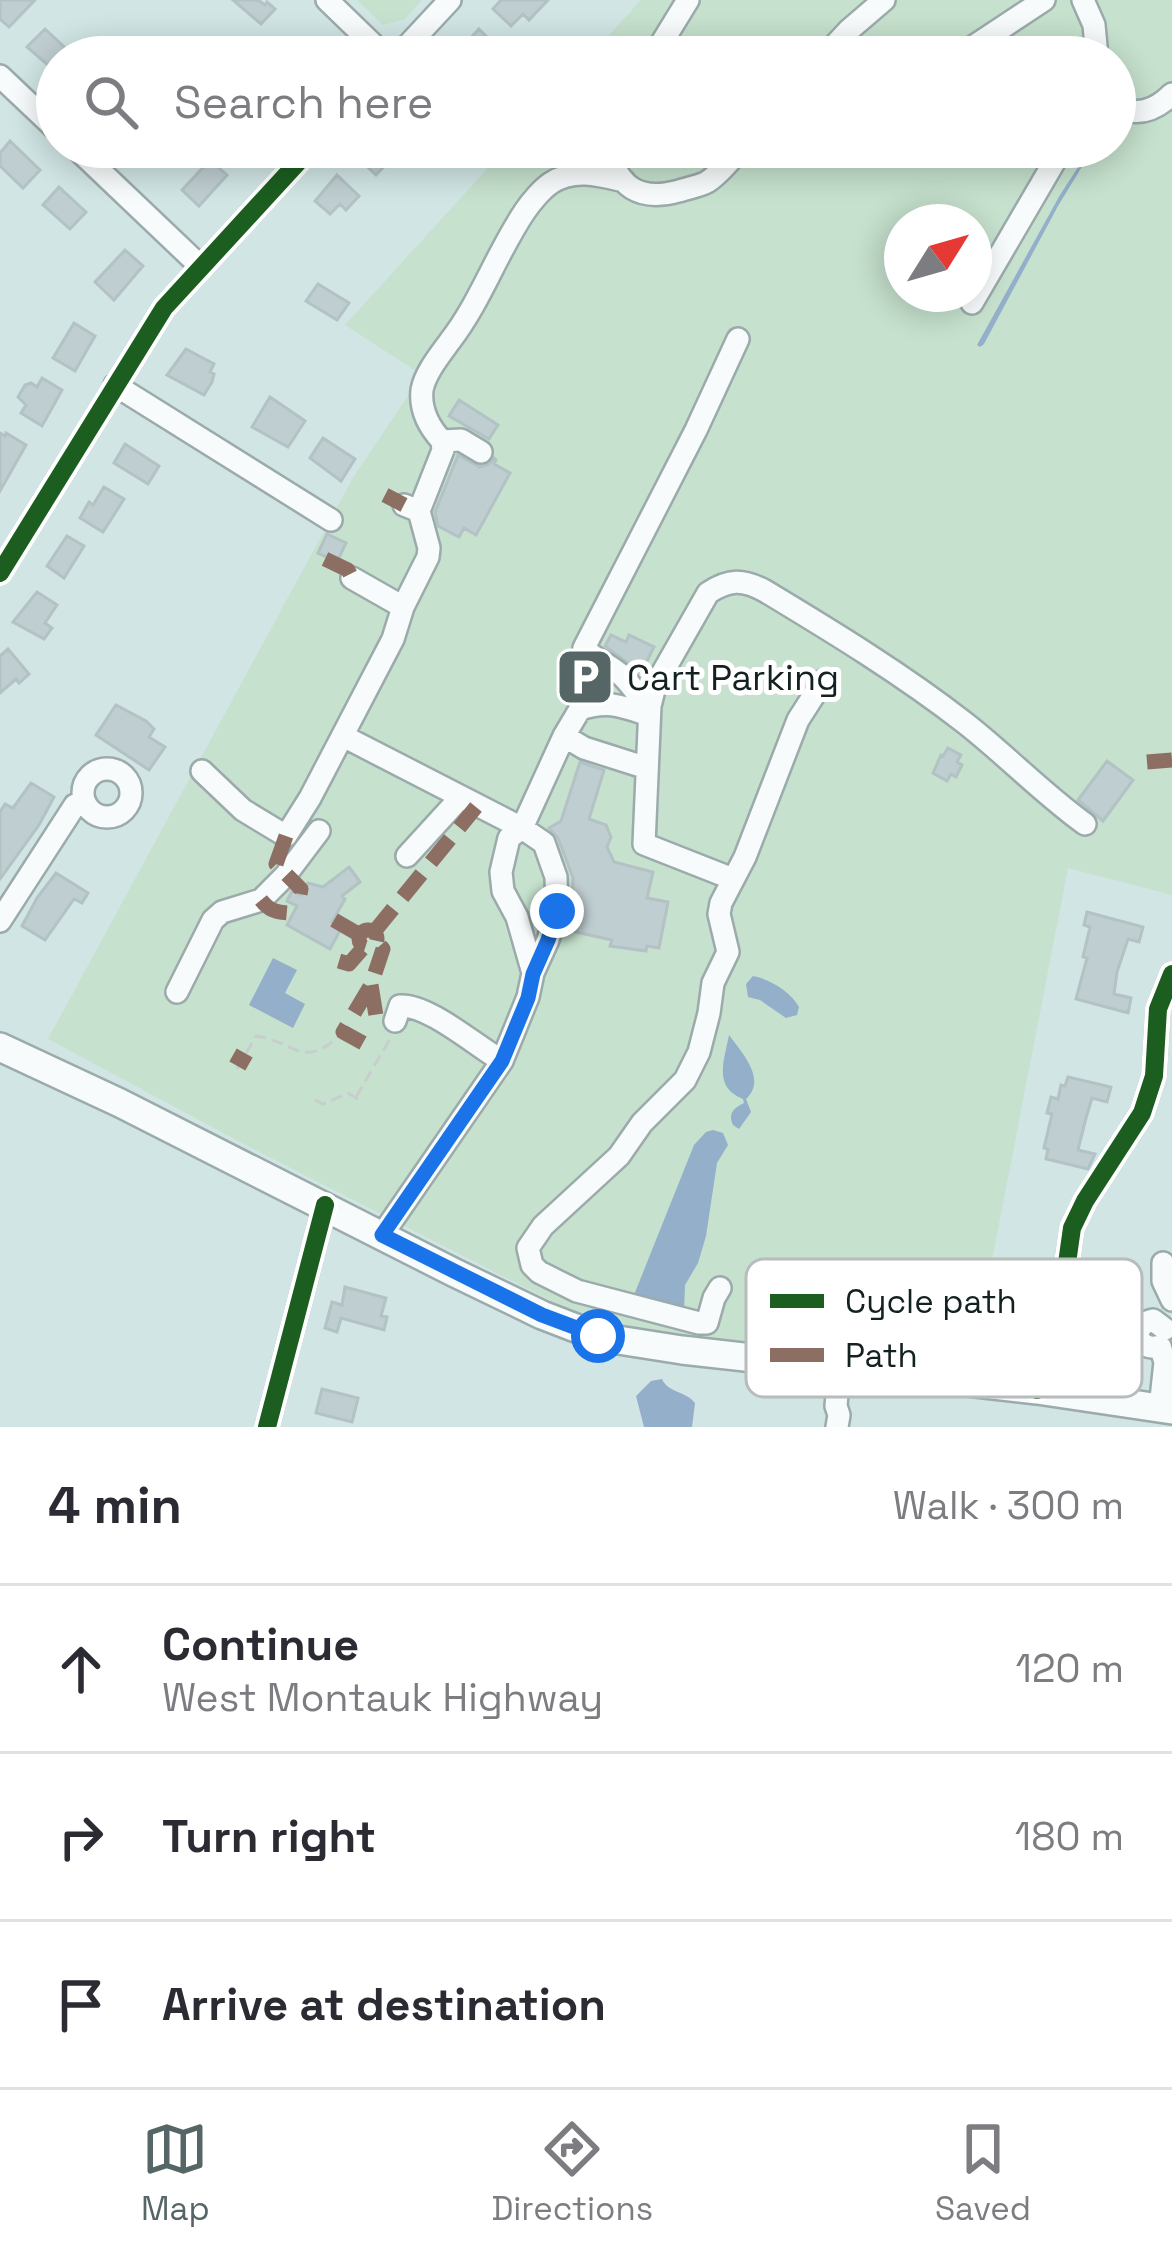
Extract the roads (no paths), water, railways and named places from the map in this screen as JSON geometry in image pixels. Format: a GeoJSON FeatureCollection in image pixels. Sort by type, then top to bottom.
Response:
{"type":"FeatureCollection","features":[{"type":"Feature","properties":{"kind":"main road"},"geometry":{"type":"LineString","coordinates":[[0,1047],[542,1315],[598,1336],[746,1358]]}},
{"type":"Feature","properties":{"kind":"main road"},"geometry":{"type":"LineString","coordinates":[[1073,1397],[1155,1413]]}},
{"type":"Feature","properties":{"kind":"street"},"geometry":{"type":"LineString","coordinates":[[327,0],[364,36]]}},
{"type":"Feature","properties":{"kind":"street"},"geometry":{"type":"LineString","coordinates":[[417,36],[450,0]]}},
{"type":"Feature","properties":{"kind":"street"},"geometry":{"type":"LineString","coordinates":[[665,36],[688,0]]}},
{"type":"Feature","properties":{"kind":"street"},"geometry":{"type":"LineString","coordinates":[[843,36],[884,0]]}},
{"type":"Feature","properties":{"kind":"street"},"geometry":{"type":"LineString","coordinates":[[989,36],[1044,0]]}},
{"type":"Feature","properties":{"kind":"street"},"geometry":{"type":"LineString","coordinates":[[1082,0],[1095,36]]}},
{"type":"Feature","properties":{"kind":"street"},"geometry":{"type":"LineString","coordinates":[[0,76],[36,110]]}},
{"type":"Feature","properties":{"kind":"street"},"geometry":{"type":"LineString","coordinates":[[1136,111],[1150,110],[1172,94]]}},
{"type":"Feature","properties":{"kind":"street"},"geometry":{"type":"LineString","coordinates":[[96,168],[200,266]]}},
{"type":"Feature","properties":{"kind":"street"},"geometry":{"type":"LineString","coordinates":[[0,574],[164,308],[292,168]]}},
{"type":"Feature","properties":{"kind":"street"},"geometry":{"type":"LineString","coordinates":[[614,168],[623,181]]}},
{"type":"Feature","properties":{"kind":"street"},"geometry":{"type":"LineString","coordinates":[[202,771],[244,810],[286,836],[310,798],[393,639],[428,557],[429,548],[411,508],[443,450],[422,408],[422,385],[461,328],[526,208],[550,183],[574,173],[623,181],[655,197],[707,182],[721,168]]}},
{"type":"Feature","properties":{"kind":"street"},"geometry":{"type":"LineString","coordinates":[[992,269],[1051,168]]}},
{"type":"Feature","properties":{"kind":"street"},"geometry":{"type":"LineString","coordinates":[[650,710],[619,674],[584,648],[738,339]]}},
{"type":"Feature","properties":{"kind":"street"},"geometry":{"type":"LineString","coordinates":[[115,385],[331,520]]}},
{"type":"Feature","properties":{"kind":"street"},"geometry":{"type":"LineString","coordinates":[[442,441],[461,440],[481,452]]}},
{"type":"Feature","properties":{"kind":"street"},"geometry":{"type":"LineString","coordinates":[[352,578],[403,607]]}},
{"type":"Feature","properties":{"kind":"street"},"geometry":{"type":"LineString","coordinates":[[733,879],[644,844],[650,710],[656,686],[708,593],[721,584],[748,581],[927,694],[1084,824]]}},
{"type":"Feature","properties":{"kind":"street"},"geometry":{"type":"LineString","coordinates":[[720,1288],[707,1323],[699,1323],[586,1295],[539,1272],[528,1248],[543,1226],[613,1163],[651,1113],[685,1080],[699,1052],[713,983],[728,952],[721,903],[745,857],[798,721],[823,681]]}},
{"type":"Feature","properties":{"kind":"street"},"geometry":{"type":"LineString","coordinates":[[533,974],[517,917],[503,891],[501,872],[509,838],[522,829],[580,710],[600,703],[650,710]]}},
{"type":"Feature","properties":{"kind":"street"},"geometry":{"type":"LineString","coordinates":[[344,736],[544,843],[556,877],[557,911],[502,1061],[382,1235]]}},
{"type":"Feature","properties":{"kind":"street"},"geometry":{"type":"LineString","coordinates":[[564,736],[584,748],[647,767]]}},
{"type":"Feature","properties":{"kind":"street"},"geometry":{"type":"LineString","coordinates":[[407,856],[460,798]]}},
{"type":"Feature","properties":{"kind":"street"},"geometry":{"type":"LineString","coordinates":[[0,921],[75,805],[85,802]]}},
{"type":"Feature","properties":{"kind":"street"},"geometry":{"type":"LineString","coordinates":[[177,992],[213,920],[222,912],[262,900],[319,831]]}},
{"type":"Feature","properties":{"kind":"street"},"geometry":{"type":"LineString","coordinates":[[1068,1259],[1072,1228],[1085,1202],[1142,1113],[1154,1076],[1159,1009],[1172,974]]}},
{"type":"Feature","properties":{"kind":"street"},"geometry":{"type":"LineString","coordinates":[[395,1021],[400,1006],[424,1011],[502,1061]]}},
{"type":"Feature","properties":{"kind":"street"},"geometry":{"type":"LineString","coordinates":[[267,1427],[325,1205]]}},
{"type":"Feature","properties":{"kind":"street"},"geometry":{"type":"LineString","coordinates":[[1163,1263],[1163,1282],[1172,1300]]}},
{"type":"Feature","properties":{"kind":"street"},"geometry":{"type":"LineString","coordinates":[[1155,1413],[1166,1362],[1166,1330]]}},
{"type":"Feature","properties":{"kind":"water"},"geometry":{"type":"Polygon","coordinates":[[[1081,168],[980,347],[977,345],[1060,195],[1081,168]]]}},
{"type":"Feature","properties":{"kind":"water"},"geometry":{"type":"Polygon","coordinates":[[[273,958],[297,970],[285,993],[305,1004],[293,1028],[249,1005],[273,958]]]}},
{"type":"Feature","properties":{"kind":"water"},"geometry":{"type":"Polygon","coordinates":[[[753,976],[785,991],[799,1007],[797,1015],[786,1018],[748,997],[746,984],[753,976]]]}},
{"type":"Feature","properties":{"kind":"water"},"geometry":{"type":"Polygon","coordinates":[[[729,1035],[754,1075],[746,1099],[751,1112],[739,1129],[731,1115],[743,1099],[727,1088],[723,1072],[729,1035]]]}},
{"type":"Feature","properties":{"kind":"water"},"geometry":{"type":"Polygon","coordinates":[[[713,1130],[723,1133],[728,1145],[717,1163],[706,1236],[685,1285],[684,1312],[660,1310],[634,1295],[694,1145],[713,1130]]]}},
{"type":"Feature","properties":{"kind":"water"},"geometry":{"type":"Polygon","coordinates":[[[662,1379],[695,1403],[692,1427],[644,1427],[636,1396],[651,1381],[662,1379]]]}},
{"type":"Feature","properties":{"kind":"place","name":"Cart Parking"},"geometry":{"type":"Point","coordinates":[585,677]}}]}
